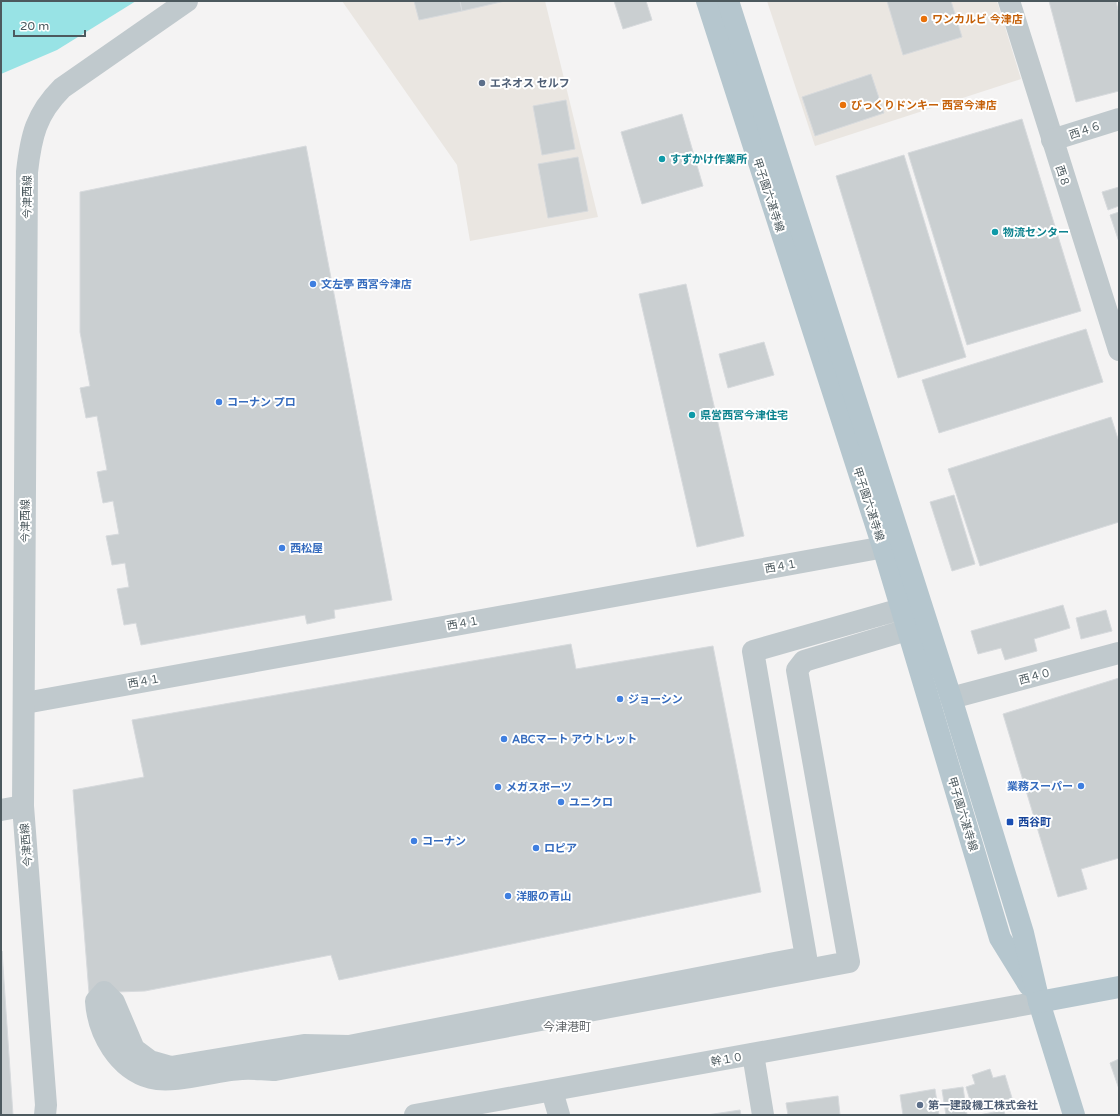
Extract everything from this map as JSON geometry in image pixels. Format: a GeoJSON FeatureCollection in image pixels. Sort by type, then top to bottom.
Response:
{"type":"FeatureCollection","features":[{"type":"Feature","properties":{"kind":"main road","name":"甲子園六湛寺線"},"geometry":{"type":"LineString","coordinates":[[707,1],[892,546],[951,698],[1023,933],[1039,1002],[1074,1115]]}},
{"type":"Feature","properties":{"kind":"main road","name":"甲子園六湛寺線"},"geometry":{"type":"LineString","coordinates":[[728,1],[892,546],[901,608],[1000,938],[1039,1002]]}},
{"type":"Feature","properties":{"kind":"main road"},"geometry":{"type":"LineString","coordinates":[[1039,1002],[1119,986]]}},
{"type":"Feature","properties":{"kind":"street","name":"今津西線"},"geometry":{"type":"LineString","coordinates":[[45,1115],[46,1105],[23,806],[25,703],[27,172],[30,142],[39,117],[45,106],[62,88],[187,1]]}},
{"type":"Feature","properties":{"kind":"street","name":"西８"},"geometry":{"type":"LineString","coordinates":[[1009,1],[1119,350]]}},
{"type":"Feature","properties":{"kind":"street","name":"西４６"},"geometry":{"type":"LineString","coordinates":[[1052,140],[1119,119]]}},
{"type":"Feature","properties":{"kind":"street","name":"西４１"},"geometry":{"type":"LineString","coordinates":[[25,703],[892,546]]}},
{"type":"Feature","properties":{"kind":"street"},"geometry":{"type":"LineString","coordinates":[[901,608],[753,651],[806,957],[349,1046],[304,1045],[171,1067],[150,1061],[134,1049],[124,1029],[114,1002],[104,992],[96,1001],[97,1014],[112,1051],[135,1071],[152,1078],[174,1078],[242,1069],[275,1070],[849,962],[797,670],[804,661],[908,630]]}},
{"type":"Feature","properties":{"kind":"street","name":"西４０"},"geometry":{"type":"LineString","coordinates":[[951,698],[1119,654]]}},
{"type":"Feature","properties":{"kind":"street"},"geometry":{"type":"LineString","coordinates":[[1,810],[23,806]]}},
{"type":"Feature","properties":{"kind":"street","name":"幹１０"},"geometry":{"type":"LineString","coordinates":[[415,1115],[1039,1002]]}},
{"type":"Feature","properties":{"kind":"street"},"geometry":{"type":"LineString","coordinates":[[753,1054],[763,1115]]}},
{"type":"Feature","properties":{"kind":"street"},"geometry":{"type":"LineString","coordinates":[[552,1091],[559,1115]]}},
{"type":"Feature","properties":{"kind":"shaded area","name":"エネオス セルフ"},"geometry":{"type":"Polygon","coordinates":[[[342,1],[545,1],[598,217],[470,241],[457,165],[342,1]]]}},
{"type":"Feature","properties":{"kind":"shaded area"},"geometry":{"type":"Polygon","coordinates":[[[767,1],[997,1],[1021,79],[815,146],[767,1]]]}},
{"type":"Feature","properties":{"kind":"water"},"geometry":{"type":"Polygon","coordinates":[[[136,1],[57,50],[1,74],[1,2],[136,1]]]}},
{"type":"Feature","properties":{"kind":"building"},"geometry":{"type":"Polygon","coordinates":[[[414,1],[460,1],[462,11],[419,20],[414,1]]]}},
{"type":"Feature","properties":{"kind":"building"},"geometry":{"type":"Polygon","coordinates":[[[460,1],[505,1],[462,11],[460,1]]]}},
{"type":"Feature","properties":{"kind":"building"},"geometry":{"type":"Polygon","coordinates":[[[614,1],[646,1],[652,20],[623,29],[614,1]]]}},
{"type":"Feature","properties":{"kind":"building","name":"ワンカルビ 今津店"},"geometry":{"type":"Polygon","coordinates":[[[887,1],[951,1],[962,37],[903,55],[887,1]]]}},
{"type":"Feature","properties":{"kind":"building"},"geometry":{"type":"Polygon","coordinates":[[[1049,1],[1116,1],[1119,14],[1119,91],[1076,102],[1049,1]]]}},
{"type":"Feature","properties":{"kind":"building","name":"びっくりドンキー 西宮今津店"},"geometry":{"type":"Polygon","coordinates":[[[871,74],[884,113],[815,136],[802,97],[871,74]]]}},
{"type":"Feature","properties":{"kind":"building"},"geometry":{"type":"Polygon","coordinates":[[[566,100],[575,149],[542,155],[533,106],[566,100]]]}},
{"type":"Feature","properties":{"kind":"building","name":"すずかけ作業所"},"geometry":{"type":"Polygon","coordinates":[[[682,114],[703,186],[642,204],[621,132],[682,114]]]}},
{"type":"Feature","properties":{"kind":"building","name":"物流センター"},"geometry":{"type":"Polygon","coordinates":[[[1022,119],[1081,311],[967,345],[908,153],[1022,119]]]}},
{"type":"Feature","properties":{"kind":"building","name":"コーナン プロ"},"geometry":{"type":"Polygon","coordinates":[[[306,146],[392,600],[334,610],[335,618],[307,624],[305,615],[141,645],[136,623],[124,625],[117,589],[129,587],[125,563],[112,565],[106,536],[119,534],[113,501],[103,503],[97,472],[107,470],[97,416],[86,418],[80,388],[90,386],[80,332],[80,192],[306,146]]]}},
{"type":"Feature","properties":{"kind":"building"},"geometry":{"type":"Polygon","coordinates":[[[904,155],[966,357],[898,378],[836,176],[904,155]]]}},
{"type":"Feature","properties":{"kind":"building"},"geometry":{"type":"Polygon","coordinates":[[[578,157],[588,211],[548,218],[538,164],[578,157]]]}},
{"type":"Feature","properties":{"kind":"building"},"geometry":{"type":"Polygon","coordinates":[[[1119,187],[1119,206],[1108,210],[1102,192],[1119,187]]]}},
{"type":"Feature","properties":{"kind":"building"},"geometry":{"type":"Polygon","coordinates":[[[1119,212],[1119,242],[1110,215],[1119,212]]]}},
{"type":"Feature","properties":{"kind":"building","name":"県営西宮今津住宅"},"geometry":{"type":"Polygon","coordinates":[[[686,284],[744,536],[697,547],[639,294],[686,284]]]}},
{"type":"Feature","properties":{"kind":"building"},"geometry":{"type":"Polygon","coordinates":[[[1086,329],[1103,382],[939,433],[922,380],[1086,329]]]}},
{"type":"Feature","properties":{"kind":"building"},"geometry":{"type":"Polygon","coordinates":[[[764,342],[774,375],[728,388],[719,354],[764,342]]]}},
{"type":"Feature","properties":{"kind":"building"},"geometry":{"type":"Polygon","coordinates":[[[1111,417],[1119,442],[1119,522],[980,566],[948,469],[1111,417]]]}},
{"type":"Feature","properties":{"kind":"building"},"geometry":{"type":"Polygon","coordinates":[[[954,495],[975,564],[952,571],[930,502],[954,495]]]}},
{"type":"Feature","properties":{"kind":"building"},"geometry":{"type":"Polygon","coordinates":[[[1063,605],[1070,628],[1034,639],[1037,651],[1005,660],[1001,648],[978,654],[971,631],[1063,605]]]}},
{"type":"Feature","properties":{"kind":"building"},"geometry":{"type":"Polygon","coordinates":[[[1106,610],[1112,631],[1081,639],[1076,618],[1106,610]]]}},
{"type":"Feature","properties":{"kind":"building","name":"コーナン"},"geometry":{"type":"Polygon","coordinates":[[[571,644],[576,669],[713,646],[761,892],[339,980],[331,955],[145,991],[89,993],[73,790],[144,777],[132,720],[571,644]]]}},
{"type":"Feature","properties":{"kind":"building"},"geometry":{"type":"Polygon","coordinates":[[[1119,678],[1119,858],[1081,869],[1087,889],[1058,897],[1003,714],[1119,678]]]}},
{"type":"Feature","properties":{"kind":"building"},"geometry":{"type":"Polygon","coordinates":[[[2,951],[13,1115],[1,1115],[2,951]]]}},
{"type":"Feature","properties":{"kind":"building"},"geometry":{"type":"Polygon","coordinates":[[[1119,1059],[1119,1089],[1110,1063],[1119,1059]]]}},
{"type":"Feature","properties":{"kind":"building"},"geometry":{"type":"Polygon","coordinates":[[[990,1069],[993,1078],[1005,1075],[1012,1098],[973,1110],[966,1087],[975,1084],[972,1075],[990,1069]]]}},
{"type":"Feature","properties":{"kind":"building"},"geometry":{"type":"Polygon","coordinates":[[[963,1087],[967,1115],[946,1115],[942,1090],[963,1087]]]}},
{"type":"Feature","properties":{"kind":"building","name":"第一建設機工株式会社"},"geometry":{"type":"Polygon","coordinates":[[[935,1089],[939,1115],[903,1115],[900,1095],[935,1089]]]}},
{"type":"Feature","properties":{"kind":"building"},"geometry":{"type":"Polygon","coordinates":[[[838,1096],[840,1115],[788,1115],[786,1103],[838,1096]]]}},
{"type":"Feature","properties":{"kind":"building"},"geometry":{"type":"Polygon","coordinates":[[[740,1110],[741,1115],[707,1115],[740,1110]]]}},
{"type":"Feature","properties":{"kind":"building"},"geometry":{"type":"Polygon","coordinates":[[[1004,1110],[1005,1115],[979,1115],[1004,1110]]]}},
{"type":"Feature","properties":{"kind":"place","name":"ワンカルビ 今津店"},"geometry":{"type":"Point","coordinates":[924,19]}},
{"type":"Feature","properties":{"kind":"place","name":"エネオス セルフ"},"geometry":{"type":"Point","coordinates":[482,83]}},
{"type":"Feature","properties":{"kind":"place","name":"びっくりドンキー 西宮今津店"},"geometry":{"type":"Point","coordinates":[843,105]}},
{"type":"Feature","properties":{"kind":"place","name":"すずかけ作業所"},"geometry":{"type":"Point","coordinates":[662,159]}},
{"type":"Feature","properties":{"kind":"place","name":"物流センター"},"geometry":{"type":"Point","coordinates":[995,232]}},
{"type":"Feature","properties":{"kind":"place","name":"文左亭 西宮今津店"},"geometry":{"type":"Point","coordinates":[313,284]}},
{"type":"Feature","properties":{"kind":"place","name":"コーナン プロ"},"geometry":{"type":"Point","coordinates":[219,402]}},
{"type":"Feature","properties":{"kind":"place","name":"県営西宮今津住宅"},"geometry":{"type":"Point","coordinates":[692,415]}},
{"type":"Feature","properties":{"kind":"place","name":"西松屋"},"geometry":{"type":"Point","coordinates":[282,548]}},
{"type":"Feature","properties":{"kind":"place","name":"ジョーシン"},"geometry":{"type":"Point","coordinates":[620,699]}},
{"type":"Feature","properties":{"kind":"place","name":"ABCマート アウトレット"},"geometry":{"type":"Point","coordinates":[504,739]}},
{"type":"Feature","properties":{"kind":"place","name":"業務スーパー"},"geometry":{"type":"Point","coordinates":[1081,786]}},
{"type":"Feature","properties":{"kind":"place","name":"メガスポーツ"},"geometry":{"type":"Point","coordinates":[498,787]}},
{"type":"Feature","properties":{"kind":"place","name":"ユニクロ"},"geometry":{"type":"Point","coordinates":[561,802]}},
{"type":"Feature","properties":{"kind":"place","name":"西谷町"},"geometry":{"type":"Point","coordinates":[1010,822]}},
{"type":"Feature","properties":{"kind":"place","name":"コーナン"},"geometry":{"type":"Point","coordinates":[414,841]}},
{"type":"Feature","properties":{"kind":"place","name":"ロピア"},"geometry":{"type":"Point","coordinates":[536,848]}},
{"type":"Feature","properties":{"kind":"place","name":"洋服の青山"},"geometry":{"type":"Point","coordinates":[508,896]}},
{"type":"Feature","properties":{"kind":"place","name":"第一建設機工株式会社"},"geometry":{"type":"Point","coordinates":[920,1105]}},
{"type":"Feature","properties":{"kind":"district","name":"今津港町"},"geometry":{"type":"Point","coordinates":[567,1027]}}]}
